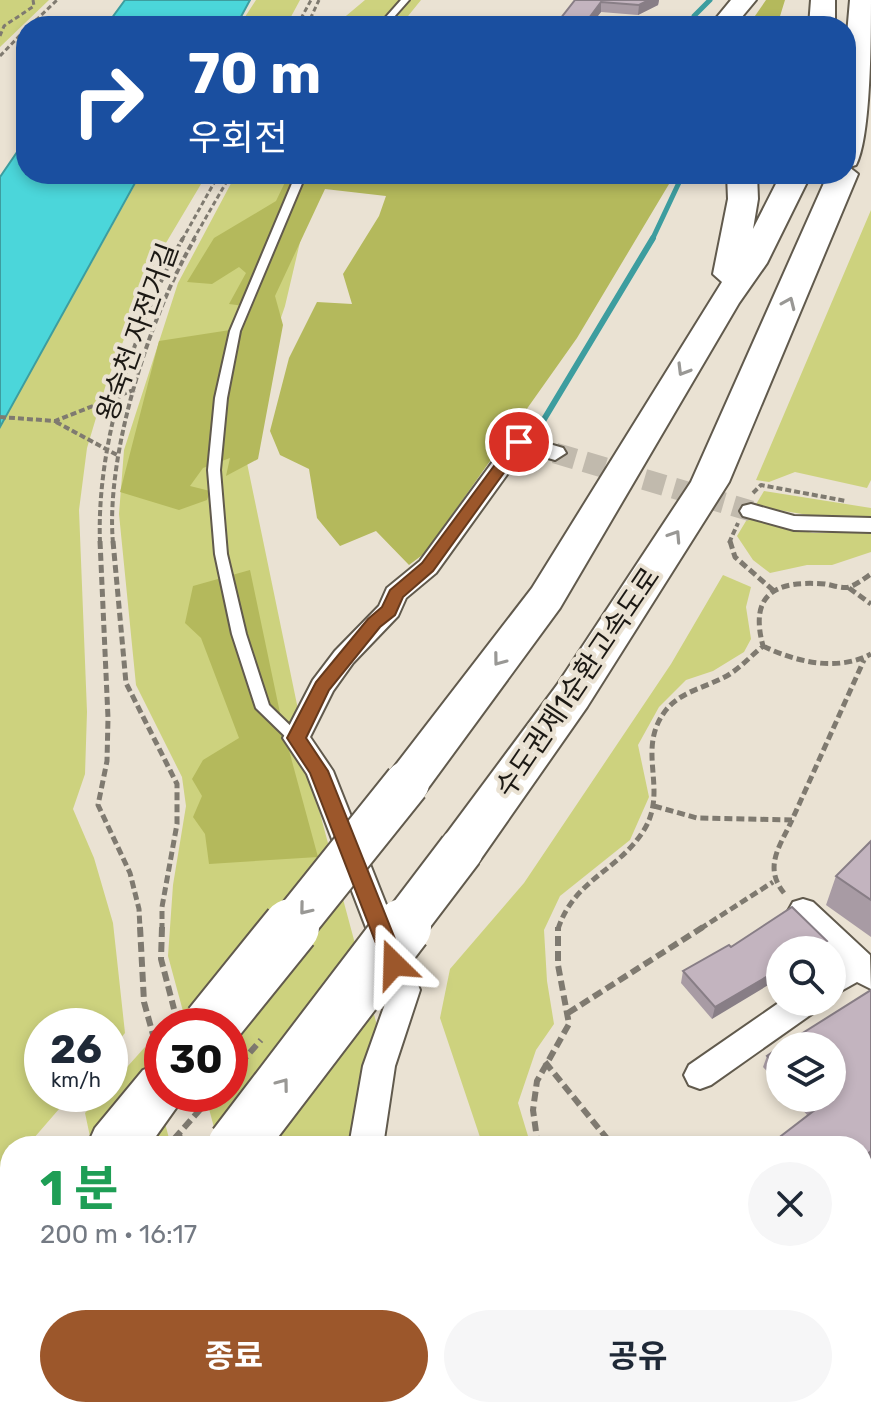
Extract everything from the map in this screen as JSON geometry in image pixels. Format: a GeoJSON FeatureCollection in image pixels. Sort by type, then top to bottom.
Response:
{"type":"FeatureCollection","features":[{"type":"Feature","properties":{"kind":"highway"},"geometry":{"type":"LineString","coordinates":[[730,16],[744,0]]}},
{"type":"Feature","properties":{"kind":"highway","name":"수도권제1순환고속도로"},"geometry":{"type":"LineString","coordinates":[[856,87],[862,0]]}},
{"type":"Feature","properties":{"kind":"highway"},"geometry":{"type":"LineString","coordinates":[[856,155],[871,134]]}},
{"type":"Feature","properties":{"kind":"highway"},"geometry":{"type":"LineString","coordinates":[[723,303],[743,199],[742,184]]}},
{"type":"Feature","properties":{"kind":"highway"},"geometry":{"type":"LineString","coordinates":[[203,1008],[407,783],[546,598],[723,303],[751,263],[791,184]]}},
{"type":"Feature","properties":{"kind":"highway","name":"수도권제1순환고속도로"},"geometry":{"type":"LineString","coordinates":[[244,1136],[461,850],[572,696],[710,482],[839,184]]}},
{"type":"Feature","properties":{"kind":"highway"},"geometry":{"type":"LineString","coordinates":[[121,1136],[144,1098]]}},
{"type":"Feature","properties":{"kind":"street"},"geometry":{"type":"LineString","coordinates":[[367,1136],[372,1088],[389,1026],[405,990],[319,771],[296,738],[322,687],[354,646],[389,610],[396,594],[428,567],[519,442],[555,453]]}},
{"type":"Feature","properties":{"kind":"street"},"geometry":{"type":"LineString","coordinates":[[751,511],[794,523],[871,525]]}},
{"type":"Feature","properties":{"kind":"street"},"geometry":{"type":"LineString","coordinates":[[803,911],[865,970],[846,977]]}},
{"type":"Feature","properties":{"kind":"street"},"geometry":{"type":"LineString","coordinates":[[700,1075],[785,1016]]}},
{"type":"Feature","properties":{"kind":"lane"},"geometry":{"type":"LineString","coordinates":[[391,16],[405,0]]}},
{"type":"Feature","properties":{"kind":"lane"},"geometry":{"type":"LineString","coordinates":[[296,738],[263,708],[239,634],[221,554],[214,470],[221,398],[235,331],[297,184]]}},
{"type":"Feature","properties":{"kind":"path"},"geometry":{"type":"LineString","coordinates":[[19,16],[34,6],[33,0]]}},
{"type":"Feature","properties":{"kind":"path"},"geometry":{"type":"LineString","coordinates":[[40,16],[57,0]]}},
{"type":"Feature","properties":{"kind":"path"},"geometry":{"type":"LineString","coordinates":[[0,36],[4,26],[16,18]]}},
{"type":"Feature","properties":{"kind":"path"},"geometry":{"type":"LineString","coordinates":[[0,56],[16,40]]}},
{"type":"Feature","properties":{"kind":"path"},"geometry":{"type":"LineString","coordinates":[[145,1008],[139,909],[133,885],[98,805],[107,761],[108,718],[99,509],[106,449],[143,320],[176,251],[213,184]]}},
{"type":"Feature","properties":{"kind":"path","name":"왕숙천 자전거길"},"geometry":{"type":"LineString","coordinates":[[187,1008],[161,959],[162,907],[177,824],[177,784],[126,683],[111,518],[119,456],[145,355],[183,258],[225,184]]}},
{"type":"Feature","properties":{"kind":"path"},"geometry":{"type":"LineString","coordinates":[[0,417],[55,421],[136,389]]}},
{"type":"Feature","properties":{"kind":"path"},"geometry":{"type":"LineString","coordinates":[[55,421],[119,456]]}},
{"type":"Feature","properties":{"kind":"path"},"geometry":{"type":"LineString","coordinates":[[848,588],[871,574]]}},
{"type":"Feature","properties":{"kind":"path"},"geometry":{"type":"LineString","coordinates":[[864,660],[814,662],[785,658],[763,646],[756,630],[757,615],[763,600],[777,588],[798,582],[823,581],[848,588],[871,604]]}},
{"type":"Feature","properties":{"kind":"path"},"geometry":{"type":"LineString","coordinates":[[536,1136],[531,1101],[545,1062],[569,1024],[555,962],[557,925],[570,899],[588,881],[633,847],[650,822],[657,783],[649,743],[668,708],[680,695],[727,676],[763,646]]}},
{"type":"Feature","properties":{"kind":"path"},"geometry":{"type":"LineString","coordinates":[[803,911],[773,882],[770,869],[864,660],[871,654]]}},
{"type":"Feature","properties":{"kind":"path"},"geometry":{"type":"LineString","coordinates":[[654,806],[697,818],[792,820]]}},
{"type":"Feature","properties":{"kind":"path"},"geometry":{"type":"LineString","coordinates":[[568,1013],[773,882]]}},
{"type":"Feature","properties":{"kind":"path"},"geometry":{"type":"LineString","coordinates":[[248,1054],[270,1029]]}},
{"type":"Feature","properties":{"kind":"path"},"geometry":{"type":"LineString","coordinates":[[545,1062],[605,1136]]}},
{"type":"Feature","properties":{"kind":"path"},"geometry":{"type":"LineString","coordinates":[[177,1136],[198,1112]]}},
{"type":"Feature","properties":{"kind":"green space"},"geometry":{"type":"Polygon","coordinates":[[[0,0],[49,0],[32,16],[16,16],[16,32],[0,47],[0,0]]]}},
{"type":"Feature","properties":{"kind":"green space"},"geometry":{"type":"Polygon","coordinates":[[[256,0],[300,0],[291,16],[246,16],[256,0]]]}},
{"type":"Feature","properties":{"kind":"green space"},"geometry":{"type":"Polygon","coordinates":[[[365,0],[421,0],[408,16],[346,16],[365,0]]]}},
{"type":"Feature","properties":{"kind":"green space"},"geometry":{"type":"Polygon","coordinates":[[[766,0],[785,0],[780,16],[755,16],[766,0]]]}},
{"type":"Feature","properties":{"kind":"green space"},"geometry":{"type":"Polygon","coordinates":[[[135,184],[201,184],[157,258],[107,381],[87,448],[79,510],[87,712],[85,774],[73,809],[94,858],[113,923],[122,1008],[24,1008],[24,1112],[56,1112],[36,1136],[0,1136],[0,427],[135,184]]]}},
{"type":"Feature","properties":{"kind":"green space"},"geometry":{"type":"Polygon","coordinates":[[[231,184],[314,184],[285,306],[241,434],[318,806],[379,1033],[360,1136],[216,1136],[210,1112],[248,1112],[248,1008],[182,1008],[168,956],[173,885],[186,806],[182,777],[136,685],[119,514],[124,450],[178,283],[231,184]]]}},
{"type":"Feature","properties":{"kind":"green space"},"geometry":{"type":"Polygon","coordinates":[[[284,184],[669,184],[577,338],[425,553],[409,565],[376,531],[340,546],[317,518],[309,469],[280,455],[270,431],[289,358],[317,302],[352,304],[343,274],[379,216],[386,196],[325,189],[275,296],[283,325],[258,459],[226,476],[230,458],[203,468],[190,486],[210,491],[207,500],[179,510],[120,492],[159,341],[243,328],[252,307],[229,304],[246,273],[239,267],[212,284],[187,282],[214,238],[276,201],[284,184]]]}},
{"type":"Feature","properties":{"kind":"green space"},"geometry":{"type":"Polygon","coordinates":[[[871,210],[871,480],[867,488],[795,472],[769,482],[756,480],[871,210]]]}},
{"type":"Feature","properties":{"kind":"green space"},"geometry":{"type":"Polygon","coordinates":[[[764,491],[871,508],[871,519],[837,520],[767,508],[761,521],[813,533],[871,533],[871,552],[832,565],[807,565],[770,573],[753,560],[737,536],[764,491]]]}},
{"type":"Feature","properties":{"kind":"green space"},"geometry":{"type":"Polygon","coordinates":[[[250,570],[284,732],[318,857],[209,864],[205,834],[193,817],[202,796],[192,779],[203,760],[239,738],[201,638],[185,623],[193,586],[250,570]]]}},
{"type":"Feature","properties":{"kind":"green space"},"geometry":{"type":"Polygon","coordinates":[[[723,575],[751,587],[746,607],[751,639],[744,652],[713,671],[686,680],[659,707],[638,745],[649,797],[630,840],[560,896],[544,930],[547,981],[554,1024],[536,1050],[518,1103],[528,1136],[480,1136],[440,1018],[450,969],[524,883],[671,664],[723,575]]]}},
{"type":"Feature","properties":{"kind":"green space"},"geometry":{"type":"Polygon","coordinates":[[[144,1048],[144,1112],[162,1112],[168,1136],[90,1136],[85,1113],[128,1112],[128,1066],[144,1048]]]}},
{"type":"Feature","properties":{"kind":"water"},"geometry":{"type":"Polygon","coordinates":[[[125,0],[250,0],[241,16],[113,16],[125,0]]]}},
{"type":"Feature","properties":{"kind":"water"},"geometry":{"type":"Polygon","coordinates":[[[16,154],[16,184],[134,184],[0,427],[0,177],[16,154]]]}},
{"type":"Feature","properties":{"kind":"building"},"geometry":{"type":"Polygon","coordinates":[[[575,0],[649,0],[639,5],[601,2],[590,16],[562,16],[575,0]]]}},
{"type":"Feature","properties":{"kind":"building"},"geometry":{"type":"Polygon","coordinates":[[[871,841],[871,900],[836,876],[871,841]]]}},
{"type":"Feature","properties":{"kind":"building"},"geometry":{"type":"Polygon","coordinates":[[[792,907],[822,936],[766,936],[766,977],[715,1007],[683,971],[729,945],[731,947],[792,907]]]}},
{"type":"Feature","properties":{"kind":"building"},"geometry":{"type":"Polygon","coordinates":[[[871,990],[871,1136],[781,1136],[812,1112],[846,1112],[846,1032],[804,1032],[830,1016],[846,1016],[846,1006],[871,990]]]}},
{"type":"Feature","properties":{"kind":"waterway"},"geometry":{"type":"LineString","coordinates":[[694,16],[710,0]]}},
{"type":"Feature","properties":{"kind":"waterway"},"geometry":{"type":"LineString","coordinates":[[653,238],[678,184]]}},
{"type":"Feature","properties":{"kind":"waterway"},"geometry":{"type":"LineString","coordinates":[[543,421],[653,238]]}},
{"type":"Feature","properties":{"kind":"tunnel"},"geometry":{"type":"LineString","coordinates":[[555,453],[751,511]]}},
{"type":"Feature","properties":{"kind":"route"},"geometry":{"type":"LineString","coordinates":[[394,964],[319,771],[296,738],[322,687],[344,657],[389,610],[396,594],[428,567],[519,442]]}}]}
